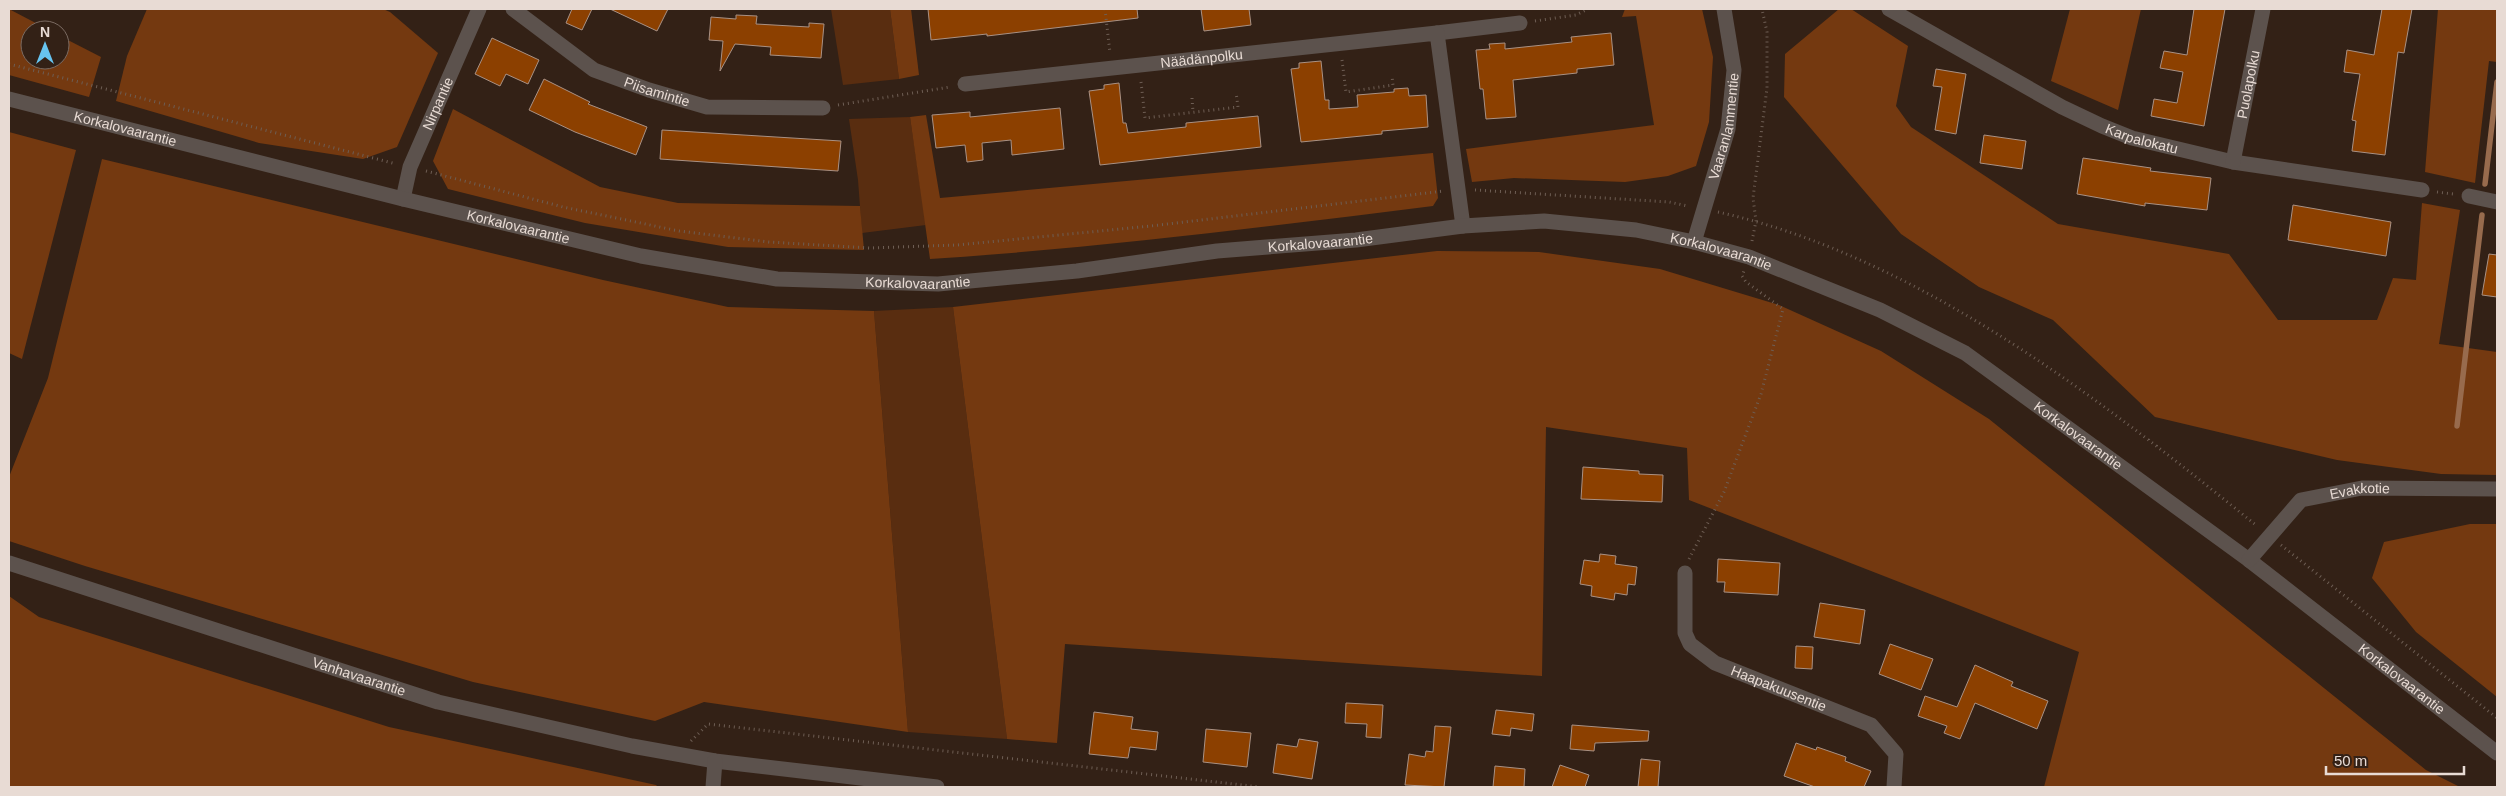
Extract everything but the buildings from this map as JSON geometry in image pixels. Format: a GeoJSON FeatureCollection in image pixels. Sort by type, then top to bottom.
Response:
{"type":"FeatureCollection","features":[{"type":"Feature","properties":{"kind":"street","name":"Nirpantie"},"geometry":{"type":"LineString","coordinates":[[403,199],[410,167],[479,9]]}},
{"type":"Feature","properties":{"kind":"street","name":"Piisamintie"},"geometry":{"type":"LineString","coordinates":[[513,9],[594,70],[649,90],[707,107],[823,108]]}},
{"type":"Feature","properties":{"kind":"street","name":"Vaaranlammentie"},"geometry":{"type":"LineString","coordinates":[[1694,242],[1728,129],[1734,70],[1724,9]]}},
{"type":"Feature","properties":{"kind":"street","name":"Karpalokatu"},"geometry":{"type":"LineString","coordinates":[[1889,9],[1997,71],[2102,126],[2132,138],[2233,162],[2422,190]]}},
{"type":"Feature","properties":{"kind":"street","name":"Puolapolku"},"geometry":{"type":"LineString","coordinates":[[2233,162],[2262,9]]}},
{"type":"Feature","properties":{"kind":"street","name":"Näädänpolku"},"geometry":{"type":"LineString","coordinates":[[965,84],[1520,23]]}},
{"type":"Feature","properties":{"kind":"street"},"geometry":{"type":"LineString","coordinates":[[1437,33],[1463,226]]}},
{"type":"Feature","properties":{"kind":"street","name":"Korkalovaarantie"},"geometry":{"type":"LineString","coordinates":[[9,99],[403,199],[642,256],[778,279],[938,284],[1077,271],[1217,251],[1356,240],[1463,226],[1544,221],[1636,230],[1694,242],[1749,257],[1880,310],[1965,353],[2249,560],[2497,753]]}},
{"type":"Feature","properties":{"kind":"street"},"geometry":{"type":"LineString","coordinates":[[2469,196],[2497,202]]}},
{"type":"Feature","properties":{"kind":"street","name":"Evakkotie"},"geometry":{"type":"LineString","coordinates":[[2249,560],[2301,500],[2362,488],[2497,489]]}},
{"type":"Feature","properties":{"kind":"street","name":"Vanhavaarantie"},"geometry":{"type":"LineString","coordinates":[[9,563],[438,702],[632,746],[715,760],[937,787]]}},
{"type":"Feature","properties":{"kind":"street","name":"Haapakuusentie"},"geometry":{"type":"LineString","coordinates":[[1685,573],[1685,632],[1690,644],[1715,663],[1871,725],[1896,754],[1894,787]]}},
{"type":"Feature","properties":{"kind":"street"},"geometry":{"type":"LineString","coordinates":[[713,787],[715,760]]}},
{"type":"Feature","properties":{"kind":"path"},"geometry":{"type":"LineString","coordinates":[[1105,9],[1112,69]]}},
{"type":"Feature","properties":{"kind":"path"},"geometry":{"type":"LineString","coordinates":[[1520,23],[1576,16],[1588,9]]}},
{"type":"Feature","properties":{"kind":"path"},"geometry":{"type":"LineString","coordinates":[[1685,573],[1692,552],[1724,492],[1761,394],[1783,309],[1742,276],[1749,257],[1756,221],[1753,198],[1767,88],[1767,32],[1762,9]]}},
{"type":"Feature","properties":{"kind":"path"},"geometry":{"type":"LineString","coordinates":[[1340,44],[1346,92],[1393,85],[1392,76]]}},
{"type":"Feature","properties":{"kind":"path"},"geometry":{"type":"LineString","coordinates":[[9,64],[563,207],[679,231],[769,242],[870,248],[957,245],[1151,226],[1458,189],[1669,202],[1756,221],[1871,264],[2005,338],[2172,457],[2497,718]]}},
{"type":"Feature","properties":{"kind":"path"},"geometry":{"type":"LineString","coordinates":[[1139,66],[1145,118],[1238,106],[1236,92]]}},
{"type":"Feature","properties":{"kind":"path"},"geometry":{"type":"LineString","coordinates":[[823,108],[965,84]]}},
{"type":"Feature","properties":{"kind":"path"},"geometry":{"type":"LineString","coordinates":[[1192,98],[1193,112]]}},
{"type":"Feature","properties":{"kind":"path"},"geometry":{"type":"LineString","coordinates":[[2422,190],[2469,196]]}},
{"type":"Feature","properties":{"kind":"path"},"geometry":{"type":"LineString","coordinates":[[685,755],[692,737],[708,724],[1260,787]]}},
{"type":"Feature","properties":{"kind":"shaded area"},"geometry":{"type":"Polygon","coordinates":[[[9,9],[30,20],[20,20],[20,70],[70,70],[70,41],[101,57],[89,97],[9,75],[9,9]]]}},
{"type":"Feature","properties":{"kind":"shaded area"},"geometry":{"type":"Polygon","coordinates":[[[147,9],[383,9],[390,12],[438,53],[397,147],[363,159],[259,143],[116,101],[127,56],[147,9]]]}},
{"type":"Feature","properties":{"kind":"shaded area"},"geometry":{"type":"Polygon","coordinates":[[[831,9],[890,9],[899,79],[843,85],[831,9]]]}},
{"type":"Feature","properties":{"kind":"shaded area"},"geometry":{"type":"Polygon","coordinates":[[[890,9],[911,9],[919,75],[899,79],[890,9]]]}},
{"type":"Feature","properties":{"kind":"shaded area"},"geometry":{"type":"Polygon","coordinates":[[[1625,9],[1702,9],[1713,57],[1709,122],[1696,166],[1668,176],[1625,182],[1514,178],[1472,182],[1466,149],[1654,125],[1636,16],[1622,17],[1625,9]]]}},
{"type":"Feature","properties":{"kind":"shaded area"},"geometry":{"type":"Polygon","coordinates":[[[1839,9],[1851,9],[1908,46],[1896,106],[1911,127],[2058,224],[2229,254],[2278,320],[2377,320],[2393,278],[2416,280],[2422,203],[2460,210],[2439,344],[2497,352],[2497,475],[2441,474],[2337,460],[2155,417],[2053,320],[1979,287],[1901,234],[1784,97],[1785,54],[1839,9]]]}},
{"type":"Feature","properties":{"kind":"shaded area"},"geometry":{"type":"Polygon","coordinates":[[[2070,9],[2141,9],[2118,110],[2051,81],[2070,9]]]}},
{"type":"Feature","properties":{"kind":"shaded area"},"geometry":{"type":"Polygon","coordinates":[[[2438,9],[2497,9],[2497,62],[2489,61],[2475,183],[2425,172],[2438,9]]]}},
{"type":"Feature","properties":{"kind":"shaded area"},"geometry":{"type":"Polygon","coordinates":[[[453,109],[600,187],[678,203],[860,206],[864,250],[728,247],[585,223],[448,189],[433,161],[453,109]]]}},
{"type":"Feature","properties":{"kind":"shaded area"},"geometry":{"type":"Polygon","coordinates":[[[926,115],[940,198],[1433,153],[1438,198],[1433,206],[1307,222],[1119,243],[930,259],[910,117],[926,115]]]}},
{"type":"Feature","properties":{"kind":"shaded area"},"geometry":{"type":"Polygon","coordinates":[[[910,117],[926,225],[862,233],[858,180],[849,119],[910,117]]]}},
{"type":"Feature","properties":{"kind":"shaded area"},"geometry":{"type":"Polygon","coordinates":[[[9,132],[76,150],[22,359],[9,353],[9,132]]]}},
{"type":"Feature","properties":{"kind":"shaded area"},"geometry":{"type":"Polygon","coordinates":[[[102,159],[603,280],[728,307],[874,311],[908,732],[704,702],[655,721],[473,682],[85,566],[9,541],[9,477],[48,378],[102,159]]]}},
{"type":"Feature","properties":{"kind":"shaded area"},"geometry":{"type":"Polygon","coordinates":[[[1437,251],[1539,252],[1660,269],[1779,305],[1881,351],[1989,419],[2426,770],[2460,787],[2044,787],[2079,652],[1689,500],[1687,448],[1546,427],[1542,676],[1065,644],[1057,743],[1007,739],[953,307],[1437,251]]]}},
{"type":"Feature","properties":{"kind":"shaded area"},"geometry":{"type":"Polygon","coordinates":[[[953,307],[1007,739],[908,732],[874,311],[953,307]]]}},
{"type":"Feature","properties":{"kind":"shaded area"},"geometry":{"type":"Polygon","coordinates":[[[2470,524],[2497,524],[2497,697],[2416,632],[2372,578],[2384,542],[2470,524]]]}},
{"type":"Feature","properties":{"kind":"shaded area"},"geometry":{"type":"Polygon","coordinates":[[[9,596],[39,617],[389,727],[656,785],[658,787],[9,787],[9,596]]]}},
{"type":"Feature","properties":{"kind":"waterway"},"geometry":{"type":"LineString","coordinates":[[2485,184],[2497,82]]}},
{"type":"Feature","properties":{"kind":"waterway"},"geometry":{"type":"LineString","coordinates":[[2457,426],[2482,215]]}}]}
